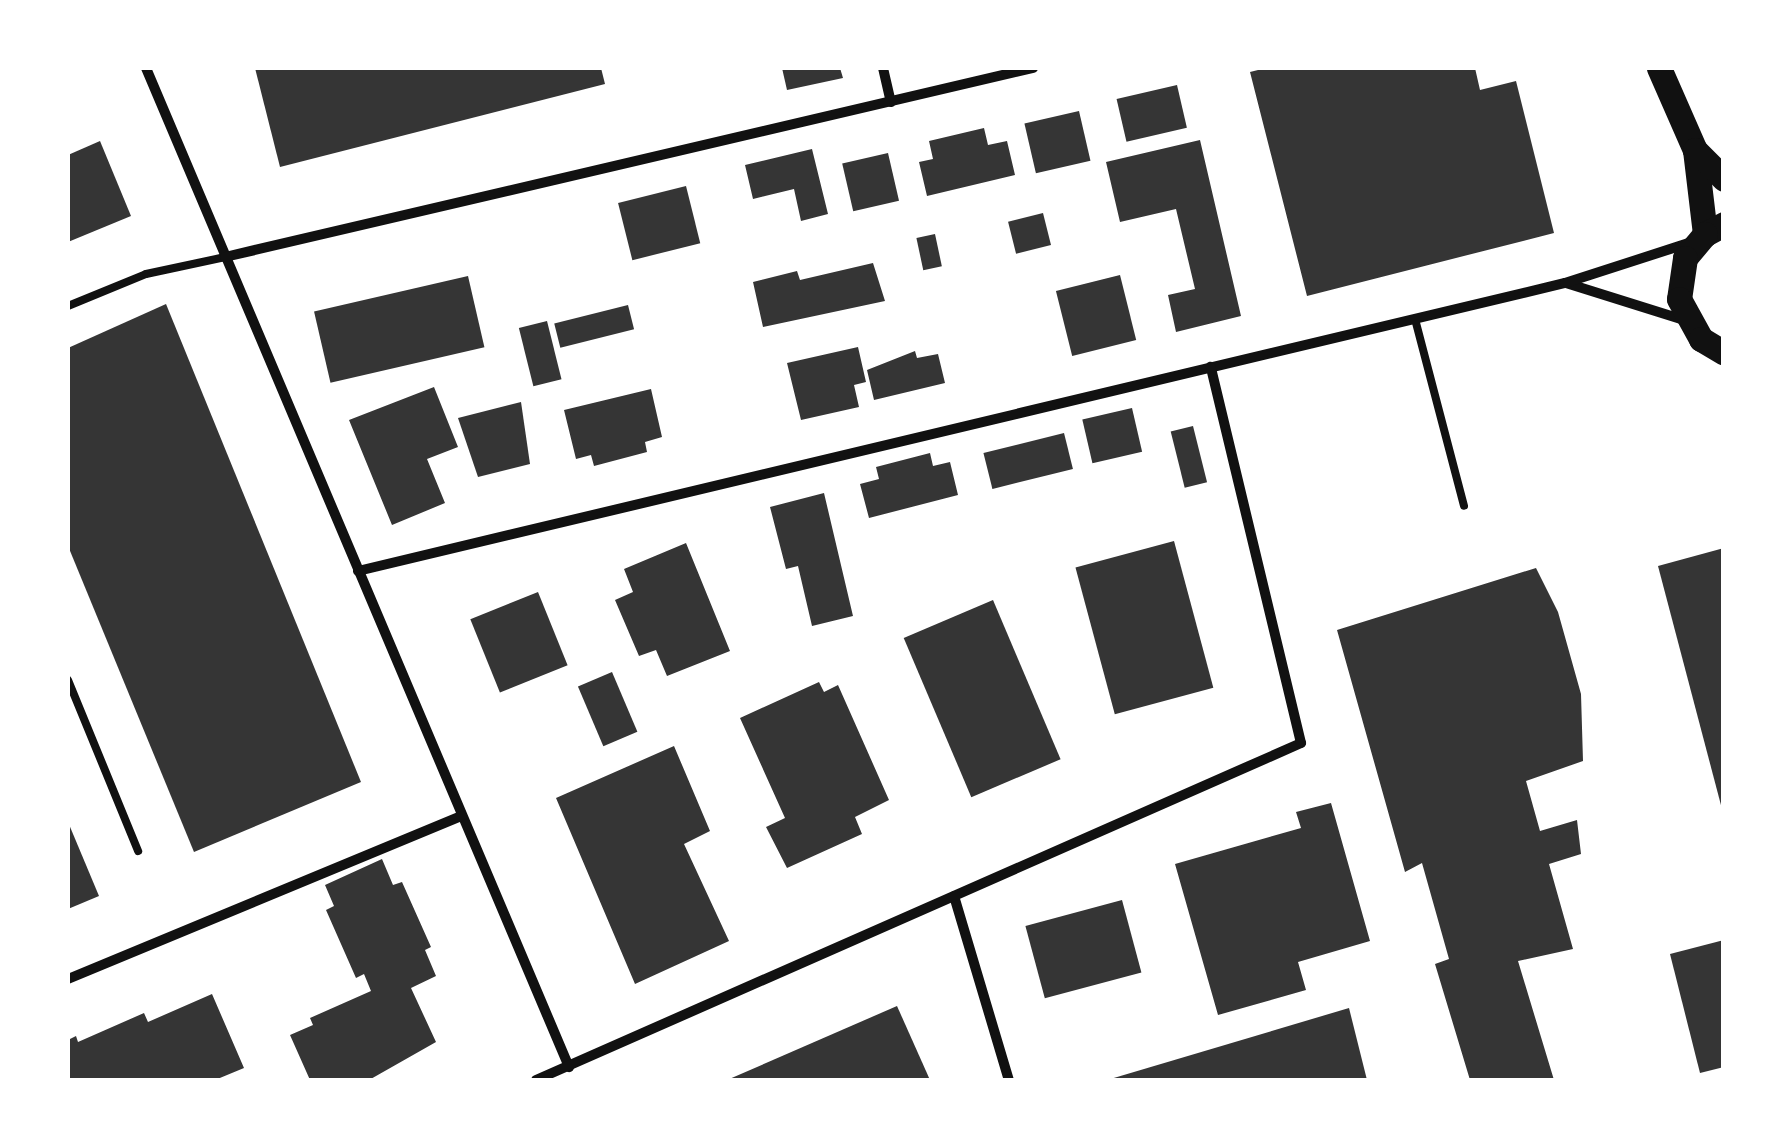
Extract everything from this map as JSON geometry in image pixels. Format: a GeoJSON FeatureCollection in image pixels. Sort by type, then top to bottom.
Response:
{"type":"FeatureCollection","features":[{"type":"Feature","properties":{"kind":"main road"},"geometry":{"type":"LineString","coordinates":[[1659,68],[1696,150],[1709,233],[1680,278],[1687,321],[1724,353]]}},
{"type":"Feature","properties":{"kind":"main road"},"geometry":{"type":"LineString","coordinates":[[1696,150],[1724,179]]}},
{"type":"Feature","properties":{"kind":"street"},"geometry":{"type":"LineString","coordinates":[[146,68],[569,1067]]}},
{"type":"Feature","properties":{"kind":"street"},"geometry":{"type":"LineString","coordinates":[[883,68],[891,102]]}},
{"type":"Feature","properties":{"kind":"street"},"geometry":{"type":"LineString","coordinates":[[226,257],[1033,68]]}},
{"type":"Feature","properties":{"kind":"street"},"geometry":{"type":"LineString","coordinates":[[358,571],[1565,283],[1709,233]]}},
{"type":"Feature","properties":{"kind":"street"},"geometry":{"type":"LineString","coordinates":[[1565,283],[1687,321]]}},
{"type":"Feature","properties":{"kind":"street"},"geometry":{"type":"LineString","coordinates":[[536,1080],[1301,743],[1212,367]]}},
{"type":"Feature","properties":{"kind":"street"},"geometry":{"type":"LineString","coordinates":[[68,979],[462,816]]}},
{"type":"Feature","properties":{"kind":"street"},"geometry":{"type":"LineString","coordinates":[[954,896],[1009,1080]]}},
{"type":"Feature","properties":{"kind":"lane"},"geometry":{"type":"LineString","coordinates":[[68,306],[146,274],[226,257]]}},
{"type":"Feature","properties":{"kind":"lane"},"geometry":{"type":"LineString","coordinates":[[1415,319],[1464,506]]}},
{"type":"Feature","properties":{"kind":"lane"},"geometry":{"type":"LineString","coordinates":[[68,680],[138,851]]}},
{"type":"Feature","properties":{"kind":"building"},"geometry":{"type":"Polygon","coordinates":[[[255,68],[601,68],[605,84],[280,167],[255,68]]]}},
{"type":"Feature","properties":{"kind":"building"},"geometry":{"type":"Polygon","coordinates":[[[782,68],[840,68],[843,78],[787,90],[782,68]]]}},
{"type":"Feature","properties":{"kind":"building"},"geometry":{"type":"Polygon","coordinates":[[[1266,68],[1475,68],[1480,90],[1516,81],[1554,233],[1307,296],[1250,72],[1266,68]]]}},
{"type":"Feature","properties":{"kind":"building"},"geometry":{"type":"Polygon","coordinates":[[[1177,85],[1187,128],[1126,142],[1117,99],[1177,85]]]}},
{"type":"Feature","properties":{"kind":"building"},"geometry":{"type":"Polygon","coordinates":[[[1079,111],[1090,161],[1036,173],[1024,124],[1079,111]]]}},
{"type":"Feature","properties":{"kind":"building"},"geometry":{"type":"Polygon","coordinates":[[[984,128],[988,145],[1007,141],[1015,175],[927,196],[919,162],[933,159],[929,141],[984,128]]]}},
{"type":"Feature","properties":{"kind":"building"},"geometry":{"type":"Polygon","coordinates":[[[1200,140],[1241,316],[1176,332],[1168,295],[1195,289],[1176,209],[1120,222],[1106,162],[1200,140]]]}},
{"type":"Feature","properties":{"kind":"building"},"geometry":{"type":"Polygon","coordinates":[[[100,141],[131,216],[68,242],[68,155],[100,141]]]}},
{"type":"Feature","properties":{"kind":"building"},"geometry":{"type":"Polygon","coordinates":[[[812,149],[828,214],[801,221],[794,189],[753,199],[745,165],[812,149]]]}},
{"type":"Feature","properties":{"kind":"building"},"geometry":{"type":"Polygon","coordinates":[[[888,153],[899,201],[853,211],[842,164],[888,153]]]}},
{"type":"Feature","properties":{"kind":"building"},"geometry":{"type":"Polygon","coordinates":[[[686,186],[700,243],[632,260],[618,203],[686,186]]]}},
{"type":"Feature","properties":{"kind":"building"},"geometry":{"type":"Polygon","coordinates":[[[1043,213],[1051,245],[1016,254],[1008,222],[1043,213]]]}},
{"type":"Feature","properties":{"kind":"building"},"geometry":{"type":"Polygon","coordinates":[[[935,234],[942,266],[923,270],[916,238],[935,234]]]}},
{"type":"Feature","properties":{"kind":"building"},"geometry":{"type":"Polygon","coordinates":[[[873,263],[885,301],[763,327],[753,282],[797,271],[800,280],[873,263]]]}},
{"type":"Feature","properties":{"kind":"building"},"geometry":{"type":"Polygon","coordinates":[[[1120,275],[1136,340],[1072,356],[1056,291],[1120,275]]]}},
{"type":"Feature","properties":{"kind":"building"},"geometry":{"type":"Polygon","coordinates":[[[468,276],[484,347],[330,383],[314,312],[468,276]]]}},
{"type":"Feature","properties":{"kind":"building"},"geometry":{"type":"Polygon","coordinates":[[[166,304],[361,782],[194,852],[68,546],[68,348],[166,304]]]}},
{"type":"Feature","properties":{"kind":"building"},"geometry":{"type":"Polygon","coordinates":[[[628,305],[634,329],[560,348],[554,323],[628,305]]]}},
{"type":"Feature","properties":{"kind":"building"},"geometry":{"type":"Polygon","coordinates":[[[547,321],[562,379],[533,386],[519,328],[547,321]]]}},
{"type":"Feature","properties":{"kind":"building"},"geometry":{"type":"Polygon","coordinates":[[[858,347],[866,382],[854,385],[859,407],[801,420],[787,363],[858,347]]]}},
{"type":"Feature","properties":{"kind":"building"},"geometry":{"type":"Polygon","coordinates":[[[915,351],[917,358],[938,354],[945,383],[874,400],[867,370],[915,351]]]}},
{"type":"Feature","properties":{"kind":"building"},"geometry":{"type":"Polygon","coordinates":[[[434,387],[458,447],[427,459],[445,503],[392,525],[349,420],[434,387]]]}},
{"type":"Feature","properties":{"kind":"building"},"geometry":{"type":"Polygon","coordinates":[[[651,389],[662,437],[645,442],[647,452],[594,466],[591,455],[576,459],[564,410],[651,389]]]}},
{"type":"Feature","properties":{"kind":"building"},"geometry":{"type":"Polygon","coordinates":[[[521,402],[530,464],[478,477],[458,418],[521,402]]]}},
{"type":"Feature","properties":{"kind":"building"},"geometry":{"type":"Polygon","coordinates":[[[1132,408],[1142,452],[1092,463],[1082,419],[1132,408]]]}},
{"type":"Feature","properties":{"kind":"building"},"geometry":{"type":"Polygon","coordinates":[[[1193,426],[1207,482],[1185,488],[1171,432],[1193,426]]]}},
{"type":"Feature","properties":{"kind":"building"},"geometry":{"type":"Polygon","coordinates":[[[1064,433],[1073,469],[992,489],[983,453],[1064,433]]]}},
{"type":"Feature","properties":{"kind":"building"},"geometry":{"type":"Polygon","coordinates":[[[930,453],[933,466],[950,462],[958,495],[869,518],[860,484],[879,479],[876,467],[930,453]]]}},
{"type":"Feature","properties":{"kind":"building"},"geometry":{"type":"Polygon","coordinates":[[[824,493],[853,616],[812,626],[798,566],[786,569],[770,507],[824,493]]]}},
{"type":"Feature","properties":{"kind":"building"},"geometry":{"type":"Polygon","coordinates":[[[1174,541],[1213,688],[1115,714],[1075,567],[1174,541]]]}},
{"type":"Feature","properties":{"kind":"building"},"geometry":{"type":"Polygon","coordinates":[[[686,543],[730,651],[667,676],[656,650],[639,656],[615,600],[633,592],[624,569],[686,543]]]}},
{"type":"Feature","properties":{"kind":"building"},"geometry":{"type":"Polygon","coordinates":[[[1724,548],[1724,809],[1722,809],[1658,566],[1724,548]]]}},
{"type":"Feature","properties":{"kind":"building"},"geometry":{"type":"Polygon","coordinates":[[[1536,568],[1558,612],[1581,694],[1583,761],[1526,781],[1540,831],[1577,820],[1581,854],[1549,864],[1573,949],[1518,961],[1554,1080],[1470,1080],[1435,964],[1449,959],[1422,863],[1405,872],[1337,630],[1536,568]]]}},
{"type":"Feature","properties":{"kind":"building"},"geometry":{"type":"Polygon","coordinates":[[[538,592],[568,665],[500,693],[470,619],[538,592]]]}},
{"type":"Feature","properties":{"kind":"building"},"geometry":{"type":"Polygon","coordinates":[[[993,600],[1061,759],[971,797],[904,638],[993,600]]]}},
{"type":"Feature","properties":{"kind":"building"},"geometry":{"type":"Polygon","coordinates":[[[612,672],[637,732],[603,746],[578,686],[612,672]]]}},
{"type":"Feature","properties":{"kind":"building"},"geometry":{"type":"Polygon","coordinates":[[[819,682],[824,692],[838,685],[889,800],[855,817],[862,834],[787,868],[766,827],[785,818],[740,718],[819,682]]]}},
{"type":"Feature","properties":{"kind":"building"},"geometry":{"type":"Polygon","coordinates":[[[674,746],[710,831],[684,844],[729,941],[635,984],[556,798],[674,746]]]}},
{"type":"Feature","properties":{"kind":"building"},"geometry":{"type":"Polygon","coordinates":[[[1331,803],[1370,941],[1298,962],[1306,990],[1218,1015],[1175,864],[1301,828],[1296,812],[1331,803]]]}},
{"type":"Feature","properties":{"kind":"building"},"geometry":{"type":"Polygon","coordinates":[[[68,822],[99,896],[68,909],[68,822]]]}},
{"type":"Feature","properties":{"kind":"building"},"geometry":{"type":"Polygon","coordinates":[[[382,859],[393,885],[402,882],[431,947],[425,950],[436,976],[411,988],[436,1042],[369,1080],[310,1080],[290,1035],[313,1025],[310,1018],[371,991],[364,974],[356,978],[326,910],[334,906],[325,885],[382,859]]]}},
{"type":"Feature","properties":{"kind":"building"},"geometry":{"type":"Polygon","coordinates":[[[1122,900],[1141,972],[1045,998],[1025,926],[1122,900]]]}},
{"type":"Feature","properties":{"kind":"building"},"geometry":{"type":"Polygon","coordinates":[[[1724,940],[1724,1067],[1700,1073],[1670,954],[1724,940]]]}},
{"type":"Feature","properties":{"kind":"building"},"geometry":{"type":"Polygon","coordinates":[[[212,994],[244,1068],[215,1080],[68,1080],[68,1040],[76,1036],[78,1042],[144,1013],[148,1022],[212,994]]]}},
{"type":"Feature","properties":{"kind":"building"},"geometry":{"type":"Polygon","coordinates":[[[897,1006],[930,1080],[727,1080],[897,1006]]]}},
{"type":"Feature","properties":{"kind":"building"},"geometry":{"type":"Polygon","coordinates":[[[1349,1008],[1367,1080],[1107,1080],[1349,1008]]]}}]}
